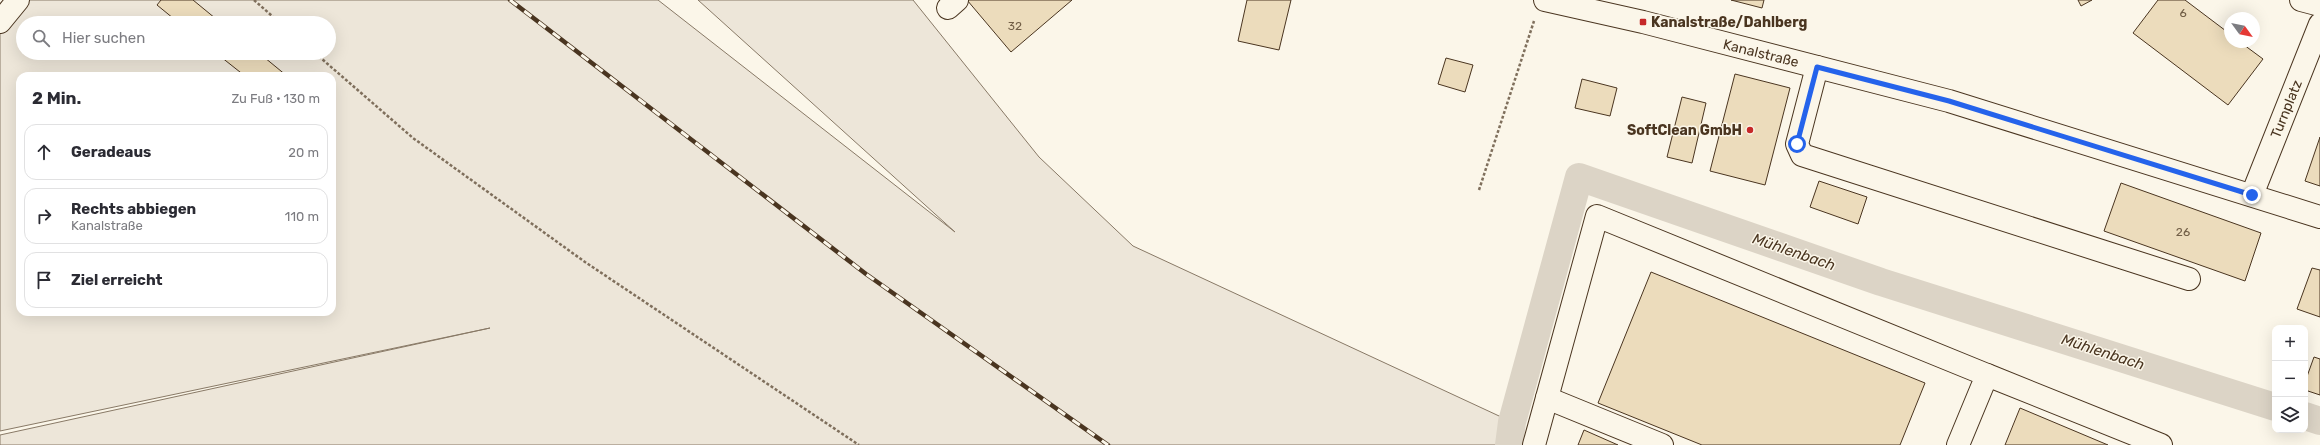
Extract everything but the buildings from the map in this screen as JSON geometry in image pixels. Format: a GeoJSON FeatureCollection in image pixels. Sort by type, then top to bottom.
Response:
{"type":"FeatureCollection","features":[{"type":"Feature","properties":{"kind":"street"},"geometry":{"type":"LineString","coordinates":[[0,22],[18,0]]}},
{"type":"Feature","properties":{"kind":"street"},"geometry":{"type":"LineString","coordinates":[[2302,0],[2320,6]]}},
{"type":"Feature","properties":{"kind":"street","name":"Kanalstraße"},"geometry":{"type":"LineString","coordinates":[[1540,8],[1643,22],[1949,101],[2252,195],[2320,218]]}},
{"type":"Feature","properties":{"kind":"street","name":"Turnplatz"},"geometry":{"type":"LineString","coordinates":[[2252,195],[2320,24]]}},
{"type":"Feature","properties":{"kind":"street"},"geometry":{"type":"LineString","coordinates":[[1817,67],[1797,144],[1802,155],[2189,279]]}},
{"type":"Feature","properties":{"kind":"street"},"geometry":{"type":"LineString","coordinates":[[1534,445],[1597,216],[2161,445]]}},
{"type":"Feature","properties":{"kind":"street"},"geometry":{"type":"LineString","coordinates":[[1958,445],[1987,374]]}},
{"type":"Feature","properties":{"kind":"street"},"geometry":{"type":"LineString","coordinates":[[1547,398],[1662,445]]}},
{"type":"Feature","properties":{"kind":"path"},"geometry":{"type":"LineString","coordinates":[[254,0],[272,16]]}},
{"type":"Feature","properties":{"kind":"path"},"geometry":{"type":"LineString","coordinates":[[1479,190],[1540,8]]}},
{"type":"Feature","properties":{"kind":"path"},"geometry":{"type":"LineString","coordinates":[[323,60],[413,138],[586,262],[859,445]]}},
{"type":"Feature","properties":{"kind":"shaded area"},"geometry":{"type":"Polygon","coordinates":[[[17,0],[658,0],[955,232],[698,0],[913,0],[1039,157],[1133,246],[1512,422],[1509,445],[0,445],[0,435],[490,328],[0,431],[0,22],[17,0]]]}},
{"type":"Feature","properties":{"kind":"waterway","name":"Mühlenbach"},"geometry":{"type":"LineString","coordinates":[[1509,445],[1512,422],[1579,177],[1881,282],[2272,406]]}},
{"type":"Feature","properties":{"kind":"waterway","name":"Mühlenbach"},"geometry":{"type":"LineString","coordinates":[[2308,417],[2320,421]]}},
{"type":"Feature","properties":{"kind":"railway"},"geometry":{"type":"LineString","coordinates":[[510,0],[866,274],[1108,445]]}},
{"type":"Feature","properties":{"kind":"place","name":"Kanalstraße/Dahlberg"},"geometry":{"type":"Point","coordinates":[1643,22]}},
{"type":"Feature","properties":{"kind":"place","name":"SoftClean GmbH"},"geometry":{"type":"Point","coordinates":[1750,130]}},
{"type":"Feature","properties":{"kind":"route"},"geometry":{"type":"LineString","coordinates":[[1797,144],[1817,67],[1949,101],[2252,195]]}}]}
